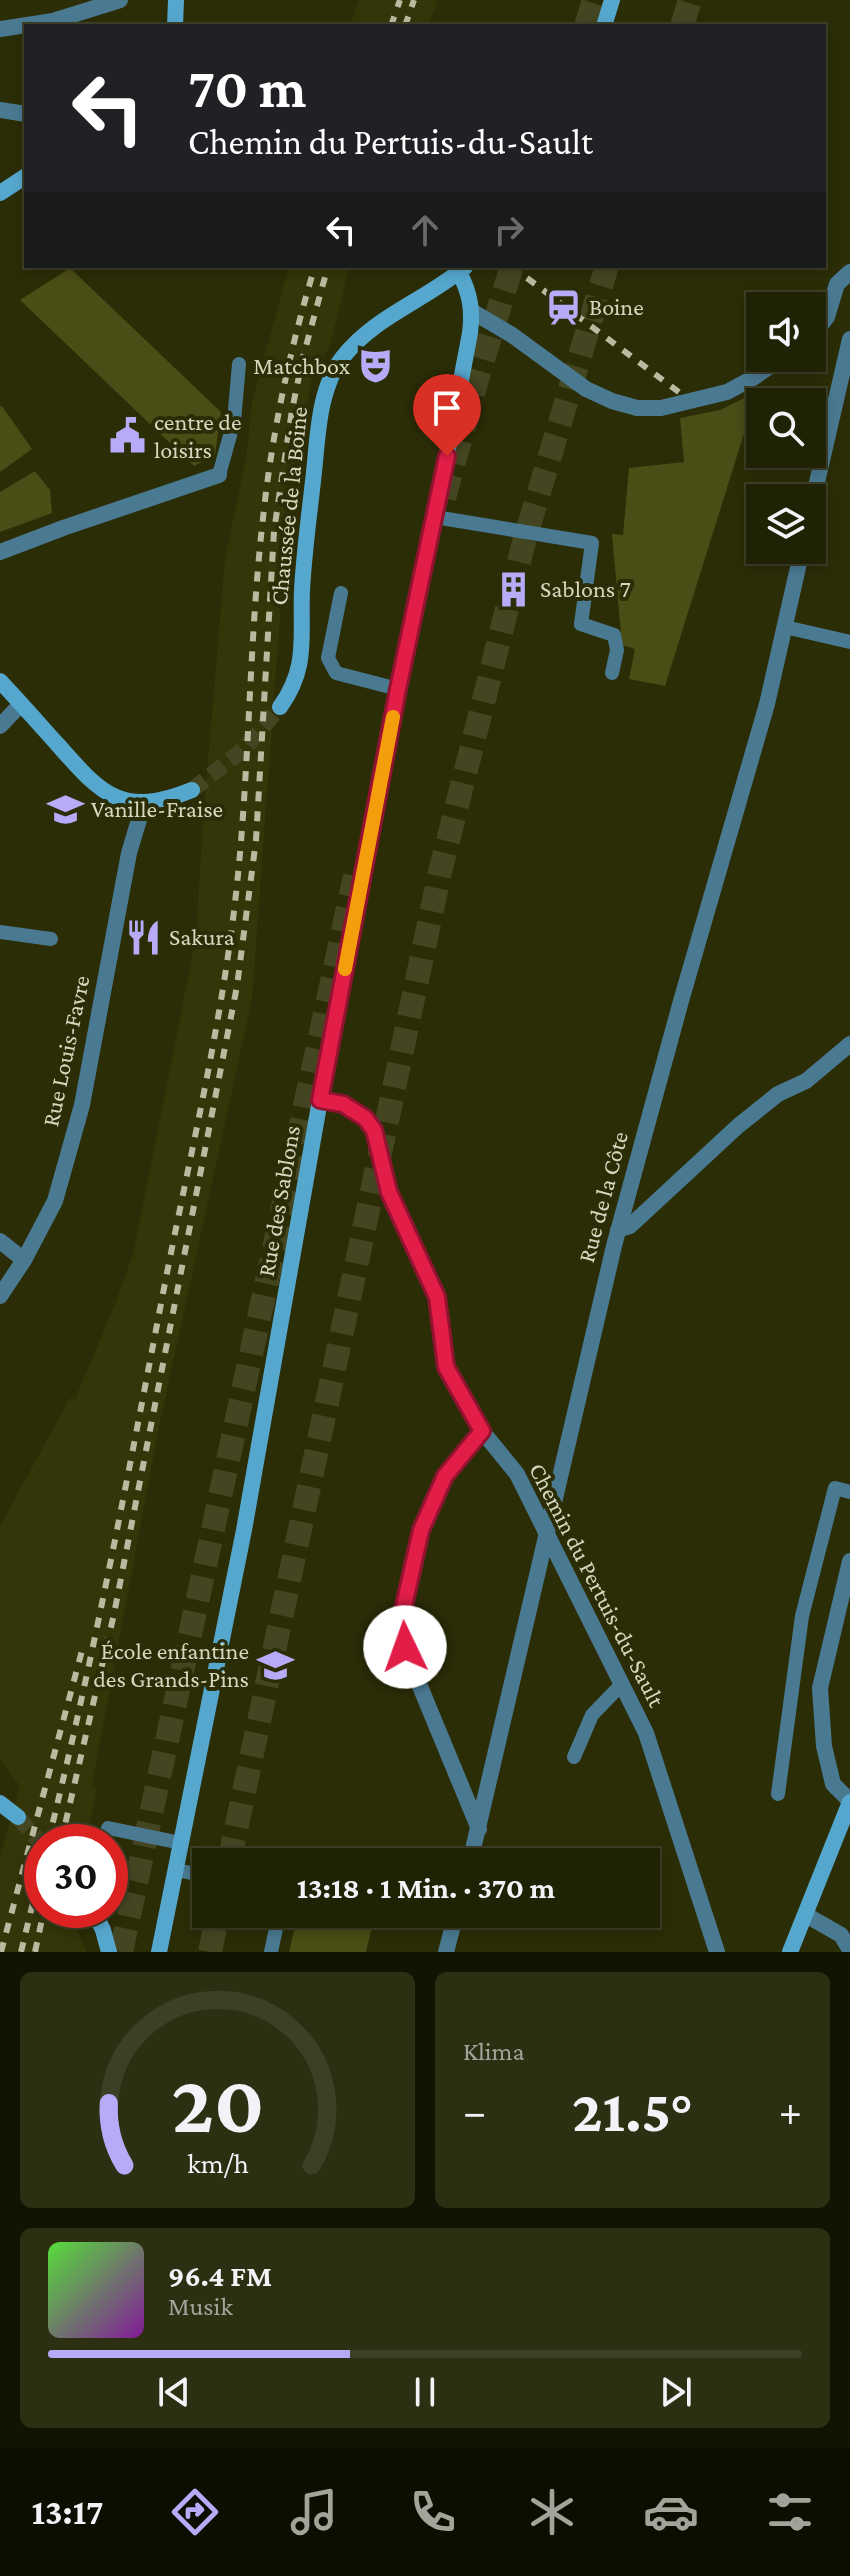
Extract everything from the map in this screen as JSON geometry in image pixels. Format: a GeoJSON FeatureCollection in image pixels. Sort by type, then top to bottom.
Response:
{"type":"FeatureCollection","features":[{"type":"Feature","properties":{"kind":"main road"},"geometry":{"type":"LineString","coordinates":[[175,24],[176,0]]}},
{"type":"Feature","properties":{"kind":"main road"},"geometry":{"type":"LineString","coordinates":[[605,24],[612,0]]}},
{"type":"Feature","properties":{"kind":"main road"},"geometry":{"type":"LineString","coordinates":[[0,193],[24,177]]}},
{"type":"Feature","properties":{"kind":"main road","name":"Rue des Sablons"},"geometry":{"type":"LineString","coordinates":[[159,1952],[244,1530],[320,1100],[473,312],[463,269]]}},
{"type":"Feature","properties":{"kind":"main road","name":"Chaussée de la Boine"},"geometry":{"type":"LineString","coordinates":[[280,707],[293,689],[300,665],[304,562],[325,396],[341,359],[379,323],[463,269]]}},
{"type":"Feature","properties":{"kind":"main road"},"geometry":{"type":"LineString","coordinates":[[0,681],[96,786],[110,796],[144,803],[172,799],[192,790]]}},
{"type":"Feature","properties":{"kind":"main road"},"geometry":{"type":"LineString","coordinates":[[790,1952],[850,1801]]}},
{"type":"Feature","properties":{"kind":"main road"},"geometry":{"type":"LineString","coordinates":[[0,1803],[18,1817]]}},
{"type":"Feature","properties":{"kind":"main road"},"geometry":{"type":"LineString","coordinates":[[102,1928],[109,1952]]}},
{"type":"Feature","properties":{"kind":"street"},"geometry":{"type":"LineString","coordinates":[[33,24],[53,21],[120,0]]}},
{"type":"Feature","properties":{"kind":"street"},"geometry":{"type":"LineString","coordinates":[[0,29],[24,25]]}},
{"type":"Feature","properties":{"kind":"street"},"geometry":{"type":"LineString","coordinates":[[0,110],[24,114]]}},
{"type":"Feature","properties":{"kind":"street"},"geometry":{"type":"LineString","coordinates":[[826,318],[837,284],[850,272]]}},
{"type":"Feature","properties":{"kind":"street"},"geometry":{"type":"LineString","coordinates":[[473,312],[512,335],[586,389],[637,408],[661,408],[727,392],[762,372]]}},
{"type":"Feature","properties":{"kind":"street"},"geometry":{"type":"LineString","coordinates":[[817,484],[850,339]]}},
{"type":"Feature","properties":{"kind":"street"},"geometry":{"type":"LineString","coordinates":[[0,552],[219,475]]}},
{"type":"Feature","properties":{"kind":"street","name":"Rue de la Côte"},"geometry":{"type":"LineString","coordinates":[[474,1848],[618,1230],[767,704],[799,564]]}},
{"type":"Feature","properties":{"kind":"street"},"geometry":{"type":"LineString","coordinates":[[0,726],[21,704]]}},
{"type":"Feature","properties":{"kind":"street","name":"Rue Louis-Favre"},"geometry":{"type":"LineString","coordinates":[[0,1296],[24,1260],[55,1201],[82,1105],[129,853],[144,803]]}},
{"type":"Feature","properties":{"kind":"street"},"geometry":{"type":"LineString","coordinates":[[618,1230],[630,1226],[738,1126],[778,1094],[806,1081],[850,1044]]}},
{"type":"Feature","properties":{"kind":"street","name":"Chemin du Pertuis-du-Sault"},"geometry":{"type":"LineString","coordinates":[[320,1100],[343,1104],[365,1118],[374,1130],[389,1192],[437,1297],[446,1367],[482,1431],[517,1474],[646,1733],[717,1952]]}},
{"type":"Feature","properties":{"kind":"street"},"geometry":{"type":"LineString","coordinates":[[0,1241],[24,1260]]}},
{"type":"Feature","properties":{"kind":"street"},"geometry":{"type":"LineString","coordinates":[[479,1829],[399,1628],[421,1530],[445,1476],[482,1431]]}},
{"type":"Feature","properties":{"kind":"street"},"geometry":{"type":"LineString","coordinates":[[850,1561],[820,1688],[824,1746],[833,1784],[850,1801]]}},
{"type":"Feature","properties":{"kind":"street"},"geometry":{"type":"LineString","coordinates":[[806,1915],[841,1935],[850,1950]]}},
{"type":"Feature","properties":{"kind":"street"},"geometry":{"type":"LineString","coordinates":[[446,1952],[452,1928]]}},
{"type":"Feature","properties":{"kind":"lane"},"geometry":{"type":"LineString","coordinates":[[219,475],[234,421],[239,364]]}},
{"type":"Feature","properties":{"kind":"lane"},"geometry":{"type":"LineString","coordinates":[[435,517],[592,543],[581,624],[614,635],[617,650],[612,673]]}},
{"type":"Feature","properties":{"kind":"lane"},"geometry":{"type":"LineString","coordinates":[[341,593],[328,658],[336,673],[398,689]]}},
{"type":"Feature","properties":{"kind":"lane"},"geometry":{"type":"LineString","coordinates":[[785,627],[850,642]]}},
{"type":"Feature","properties":{"kind":"lane"},"geometry":{"type":"LineString","coordinates":[[0,932],[51,939]]}},
{"type":"Feature","properties":{"kind":"lane"},"geometry":{"type":"LineString","coordinates":[[778,1794],[802,1616],[835,1488],[850,1492]]}},
{"type":"Feature","properties":{"kind":"lane"},"geometry":{"type":"LineString","coordinates":[[574,1757],[592,1715],[621,1685]]}},
{"type":"Feature","properties":{"kind":"lane"},"geometry":{"type":"LineString","coordinates":[[128,1832],[181,1843]]}},
{"type":"Feature","properties":{"kind":"lane"},"geometry":{"type":"LineString","coordinates":[[176,1870],[192,1873]]}},
{"type":"Feature","properties":{"kind":"lane"},"geometry":{"type":"LineString","coordinates":[[271,1952],[276,1928]]}},
{"type":"Feature","properties":{"kind":"shaded area"},"geometry":{"type":"Polygon","coordinates":[[[359,0],[437,0],[430,24],[351,24],[359,0]]]}},
{"type":"Feature","properties":{"kind":"shaded area"},"geometry":{"type":"Polygon","coordinates":[[[70,268],[221,412],[215,455],[194,466],[20,300],[70,268]]]}},
{"type":"Feature","properties":{"kind":"shaded area"},"geometry":{"type":"Polygon","coordinates":[[[288,268],[349,268],[330,345],[312,378],[288,507],[252,999],[158,1431],[92,1785],[97,1788],[89,1824],[24,1824],[24,1928],[75,1928],[87,1952],[0,1952],[0,1857],[20,1786],[0,1760],[0,1526],[70,1398],[75,1399],[133,1254],[196,937],[225,559],[246,458],[252,403],[288,268]]]}},
{"type":"Feature","properties":{"kind":"shaded area"},"geometry":{"type":"Polygon","coordinates":[[[746,397],[746,427],[665,686],[629,679],[635,649],[622,645],[612,534],[623,535],[629,468],[684,462],[680,418],[720,410],[746,397]]]}},
{"type":"Feature","properties":{"kind":"shaded area"},"geometry":{"type":"Polygon","coordinates":[[[0,407],[32,449],[0,472],[0,407]]]}},
{"type":"Feature","properties":{"kind":"shaded area"},"geometry":{"type":"Polygon","coordinates":[[[35,471],[50,490],[52,513],[0,532],[0,492],[35,471]]]}},
{"type":"Feature","properties":{"kind":"shaded area"},"geometry":{"type":"Polygon","coordinates":[[[295,1928],[372,1928],[366,1952],[289,1952],[295,1928]]]}},
{"type":"Feature","properties":{"kind":"tunnel"},"geometry":{"type":"LineString","coordinates":[[587,24],[594,0]]}},
{"type":"Feature","properties":{"kind":"tunnel"},"geometry":{"type":"LineString","coordinates":[[683,24],[690,0]]}},
{"type":"Feature","properties":{"kind":"tunnel"},"geometry":{"type":"LineString","coordinates":[[444,498],[511,268]]}},
{"type":"Feature","properties":{"kind":"tunnel"},"geometry":{"type":"LineString","coordinates":[[232,1848],[440,872],[524,542],[606,268]]}},
{"type":"Feature","properties":{"kind":"tunnel"},"geometry":{"type":"LineString","coordinates":[[192,790],[244,749],[280,707]]}},
{"type":"Feature","properties":{"kind":"tunnel"},"geometry":{"type":"LineString","coordinates":[[121,1952],[355,876]]}},
{"type":"Feature","properties":{"kind":"tunnel"},"geometry":{"type":"LineString","coordinates":[[18,1817],[24,1824]]}},
{"type":"Feature","properties":{"kind":"tunnel"},"geometry":{"type":"LineString","coordinates":[[210,1952],[215,1928]]}},
{"type":"Feature","properties":{"kind":"railway"},"geometry":{"type":"LineString","coordinates":[[392,24],[400,0]]}},
{"type":"Feature","properties":{"kind":"railway"},"geometry":{"type":"LineString","coordinates":[[406,24],[414,0]]}},
{"type":"Feature","properties":{"kind":"railway"},"geometry":{"type":"LineString","coordinates":[[52,1824],[110,1563],[220,1005],[239,862],[254,616],[271,454],[283,391],[314,268]]}},
{"type":"Feature","properties":{"kind":"railway"},"geometry":{"type":"LineString","coordinates":[[65,1824],[114,1614],[237,986],[256,840],[274,531],[292,410],[327,268]]}},
{"type":"Feature","properties":{"kind":"railway"},"geometry":{"type":"LineString","coordinates":[[527,278],[680,393]]}},
{"type":"Feature","properties":{"kind":"railway"},"geometry":{"type":"LineString","coordinates":[[1,1952],[83,1647]]}},
{"type":"Feature","properties":{"kind":"railway"},"geometry":{"type":"LineString","coordinates":[[21,1952],[27,1928]]}},
{"type":"Feature","properties":{"kind":"railway"},"geometry":{"type":"LineString","coordinates":[[35,1952],[40,1928]]}},
{"type":"Feature","properties":{"kind":"slow traffic"},"geometry":{"type":"LineString","coordinates":[[345,969],[393,717]]}},
{"type":"Feature","properties":{"kind":"place","name":"Boine"},"geometry":{"type":"Point","coordinates":[563,307]}},
{"type":"Feature","properties":{"kind":"place","name":"Matchbox"},"geometry":{"type":"Point","coordinates":[376,366]}},
{"type":"Feature","properties":{"kind":"place","name":"centre de loisirs"},"geometry":{"type":"Point","coordinates":[128,436]}},
{"type":"Feature","properties":{"kind":"place","name":"Sablons 7"},"geometry":{"type":"Point","coordinates":[514,589]}},
{"type":"Feature","properties":{"kind":"place","name":"Vanille-Fraise"},"geometry":{"type":"Point","coordinates":[65,809]}},
{"type":"Feature","properties":{"kind":"place","name":"Sakura"},"geometry":{"type":"Point","coordinates":[143,937]}},
{"type":"Feature","properties":{"kind":"place","name":"École enfantine des Grands-Pins"},"geometry":{"type":"Point","coordinates":[275,1665]}},
{"type":"Feature","properties":{"kind":"route"},"geometry":{"type":"LineString","coordinates":[[405,1647],[399,1628],[421,1530],[445,1476],[482,1431],[446,1367],[437,1297],[389,1192],[374,1130],[365,1118],[343,1104],[320,1100],[398,689],[447,456]]}}]}
